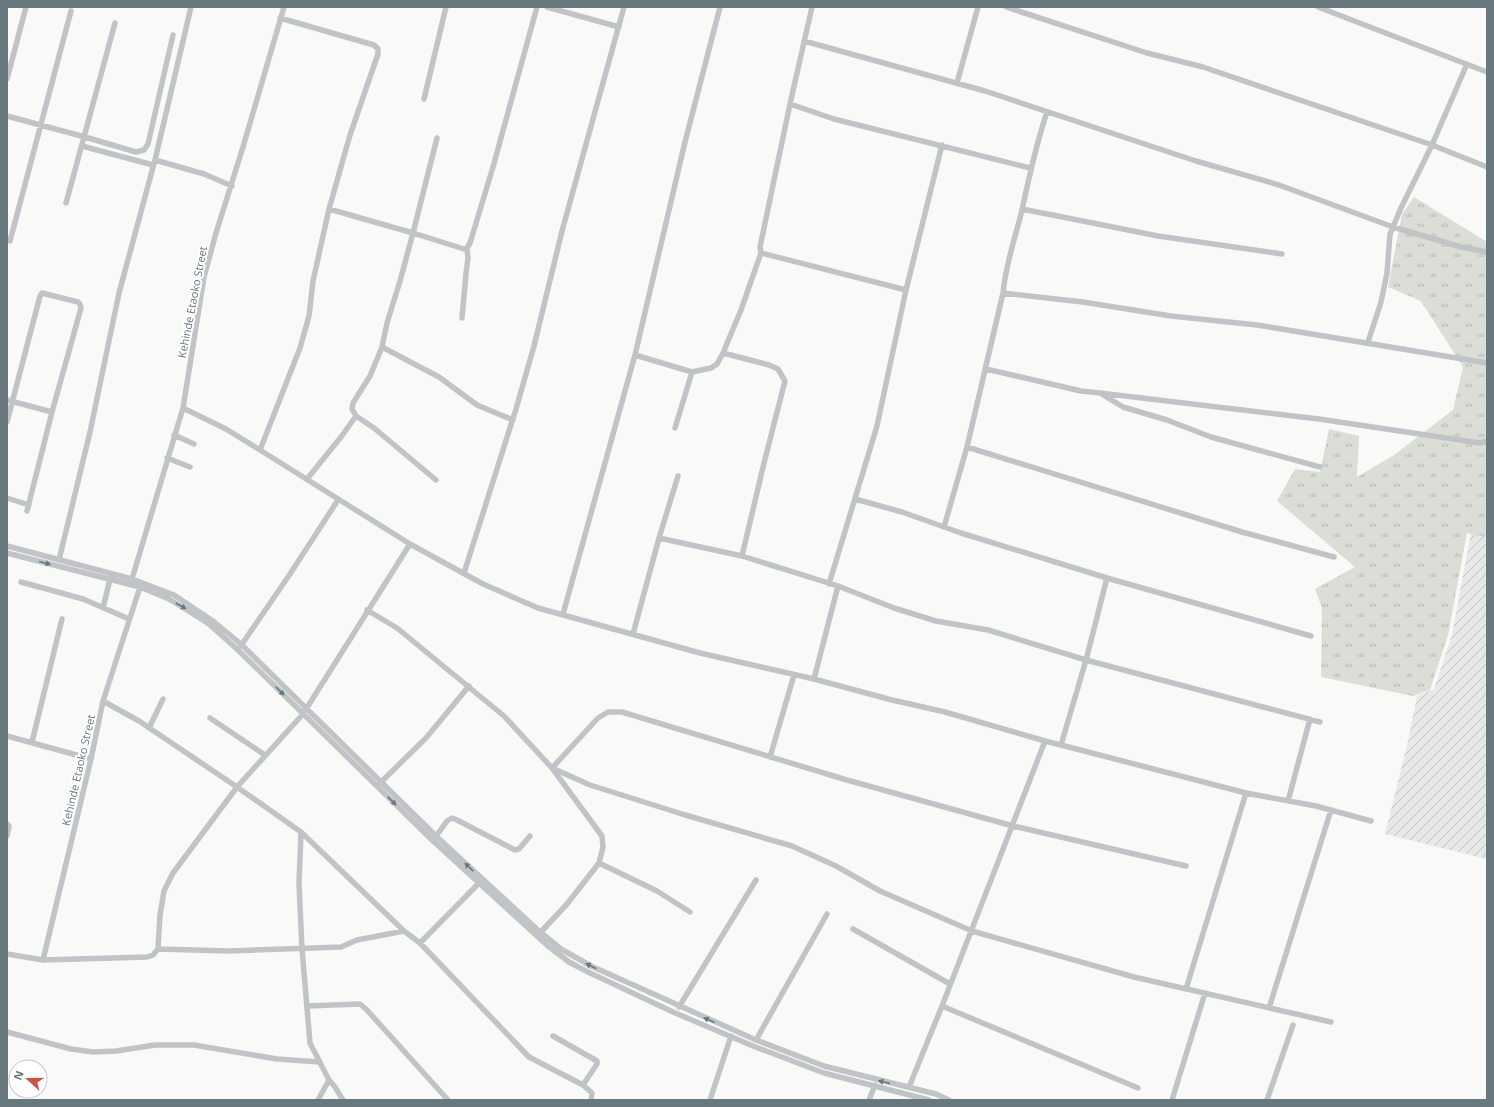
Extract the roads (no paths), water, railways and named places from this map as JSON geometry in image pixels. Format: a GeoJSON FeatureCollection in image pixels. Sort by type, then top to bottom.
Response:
{"type":"FeatureCollection","features":[{"type":"Feature","properties":{"kind":"street"},"geometry":{"type":"LineString","coordinates":[[7,78],[26,7]]}},
{"type":"Feature","properties":{"kind":"street"},"geometry":{"type":"LineString","coordinates":[[59,560],[90,432],[119,293],[154,162],[191,7]]}},
{"type":"Feature","properties":{"kind":"street","name":"Kehinde Etaoko Street"},"geometry":{"type":"LineString","coordinates":[[132,579],[183,408],[204,277],[284,7]]}},
{"type":"Feature","properties":{"kind":"street"},"geometry":{"type":"LineString","coordinates":[[424,99],[446,7]]}},
{"type":"Feature","properties":{"kind":"street"},"geometry":{"type":"LineString","coordinates":[[462,318],[468,258],[467,248],[493,167],[537,7]]}},
{"type":"Feature","properties":{"kind":"street"},"geometry":{"type":"LineString","coordinates":[[547,7],[620,27]]}},
{"type":"Feature","properties":{"kind":"street"},"geometry":{"type":"LineString","coordinates":[[464,573],[513,420],[534,346],[562,231],[578,176],[595,108],[620,27],[624,7]]}},
{"type":"Feature","properties":{"kind":"street"},"geometry":{"type":"LineString","coordinates":[[563,614],[635,355],[685,142],[720,7]]}},
{"type":"Feature","properties":{"kind":"street"},"geometry":{"type":"LineString","coordinates":[[635,355],[692,372],[711,368],[717,364],[723,353],[741,310],[761,253],[760,247],[812,7]]}},
{"type":"Feature","properties":{"kind":"street"},"geometry":{"type":"LineString","coordinates":[[957,83],[978,7]]}},
{"type":"Feature","properties":{"kind":"street"},"geometry":{"type":"LineString","coordinates":[[1006,7],[1148,53],[1203,67],[1432,145],[1487,167]]}},
{"type":"Feature","properties":{"kind":"street"},"geometry":{"type":"LineString","coordinates":[[1318,7],[1487,72]]}},
{"type":"Feature","properties":{"kind":"street"},"geometry":{"type":"LineString","coordinates":[[10,241],[71,10]]}},
{"type":"Feature","properties":{"kind":"street"},"geometry":{"type":"LineString","coordinates":[[260,450],[300,348],[310,316],[314,276],[329,209],[350,134],[378,54],[378,49],[374,45],[280,18]]}},
{"type":"Feature","properties":{"kind":"street"},"geometry":{"type":"LineString","coordinates":[[66,203],[115,23]]}},
{"type":"Feature","properties":{"kind":"street"},"geometry":{"type":"LineString","coordinates":[[7,116],[85,136],[136,152],[144,150],[148,144],[173,34]]}},
{"type":"Feature","properties":{"kind":"street"},"geometry":{"type":"LineString","coordinates":[[804,41],[985,91],[1196,161],[1279,185],[1393,227],[1461,248],[1487,252]]}},
{"type":"Feature","properties":{"kind":"street"},"geometry":{"type":"LineString","coordinates":[[1368,342],[1381,302],[1387,273],[1389,246],[1393,227],[1432,145],[1467,64]]}},
{"type":"Feature","properties":{"kind":"street"},"geometry":{"type":"LineString","coordinates":[[790,104],[834,118],[1030,168]]}},
{"type":"Feature","properties":{"kind":"street"},"geometry":{"type":"LineString","coordinates":[[944,527],[967,447],[986,369],[1003,293],[1009,252],[1022,209],[1030,168],[1047,112]]}},
{"type":"Feature","properties":{"kind":"street"},"geometry":{"type":"LineString","coordinates":[[436,480],[374,428],[356,416],[352,410],[353,403],[370,376],[382,347],[387,323],[413,233],[437,138]]}},
{"type":"Feature","properties":{"kind":"street"},"geometry":{"type":"LineString","coordinates":[[82,146],[204,174],[232,186]]}},
{"type":"Feature","properties":{"kind":"street"},"geometry":{"type":"LineString","coordinates":[[829,584],[877,426],[906,290],[942,146]]}},
{"type":"Feature","properties":{"kind":"street"},"geometry":{"type":"LineString","coordinates":[[329,209],[460,248],[467,248]]}},
{"type":"Feature","properties":{"kind":"street"},"geometry":{"type":"LineString","coordinates":[[1022,209],[1158,236],[1282,254]]}},
{"type":"Feature","properties":{"kind":"street"},"geometry":{"type":"LineString","coordinates":[[761,253],[906,290]]}},
{"type":"Feature","properties":{"kind":"street"},"geometry":{"type":"LineString","coordinates":[[7,422],[10,400],[40,296],[42,293],[78,302],[81,308],[52,412],[27,511]]}},
{"type":"Feature","properties":{"kind":"street"},"geometry":{"type":"LineString","coordinates":[[1003,293],[1083,302],[1171,316],[1257,325],[1368,342],[1487,363]]}},
{"type":"Feature","properties":{"kind":"street"},"geometry":{"type":"LineString","coordinates":[[382,347],[439,377],[477,405],[513,420]]}},
{"type":"Feature","properties":{"kind":"street"},"geometry":{"type":"LineString","coordinates":[[723,353],[768,364],[778,369],[785,381],[742,556]]}},
{"type":"Feature","properties":{"kind":"street"},"geometry":{"type":"LineString","coordinates":[[986,369],[1081,391],[1319,419],[1458,440],[1480,443],[1487,442]]}},
{"type":"Feature","properties":{"kind":"street"},"geometry":{"type":"LineString","coordinates":[[675,428],[692,372]]}},
{"type":"Feature","properties":{"kind":"street"},"geometry":{"type":"LineString","coordinates":[[1100,393],[1123,407],[1167,420],[1211,437],[1320,467]]}},
{"type":"Feature","properties":{"kind":"street"},"geometry":{"type":"LineString","coordinates":[[10,400],[52,412]]}},
{"type":"Feature","properties":{"kind":"street"},"geometry":{"type":"LineString","coordinates":[[183,408],[226,429],[410,544],[483,584],[538,608],[700,652],[814,679],[885,699],[945,712],[1045,741],[1246,793],[1288,800],[1371,821]]}},
{"type":"Feature","properties":{"kind":"street"},"geometry":{"type":"LineString","coordinates":[[307,479],[356,416]]}},
{"type":"Feature","properties":{"kind":"street"},"geometry":{"type":"LineString","coordinates":[[174,435],[194,444]]}},
{"type":"Feature","properties":{"kind":"street"},"geometry":{"type":"LineString","coordinates":[[967,447],[1242,532],[1334,557]]}},
{"type":"Feature","properties":{"kind":"street"},"geometry":{"type":"LineString","coordinates":[[167,458],[190,468]]}},
{"type":"Feature","properties":{"kind":"street"},"geometry":{"type":"LineString","coordinates":[[633,634],[659,538],[678,476]]}},
{"type":"Feature","properties":{"kind":"street"},"geometry":{"type":"LineString","coordinates":[[7,498],[29,504]]}},
{"type":"Feature","properties":{"kind":"street"},"geometry":{"type":"LineString","coordinates":[[240,647],[338,500]]}},
{"type":"Feature","properties":{"kind":"street"},"geometry":{"type":"LineString","coordinates":[[855,500],[902,512],[944,527],[1107,578],[1311,636]]}},
{"type":"Feature","properties":{"kind":"street"},"geometry":{"type":"LineString","coordinates":[[659,538],[742,556],[838,586],[894,608],[936,621],[988,630],[1086,660],[1320,722]]}},
{"type":"Feature","properties":{"kind":"street"},"geometry":{"type":"LineString","coordinates":[[7,954],[43,960],[147,957],[153,955],[158,949],[160,915],[164,892],[173,873],[237,786],[303,714],[367,610],[410,544]]}},
{"type":"Feature","properties":{"kind":"street"},"geometry":{"type":"LineString","coordinates":[[7,546],[72,563],[140,587],[169,599],[209,624],[240,647],[303,714],[380,784]]}},
{"type":"Feature","properties":{"kind":"street"},"geometry":{"type":"LineString","coordinates":[[7,552],[71,569],[132,579],[174,595],[192,605],[213,621],[307,708],[434,838],[480,882],[539,934],[557,954],[588,972],[673,1012],[753,1046],[824,1073],[929,1100]]}},
{"type":"Feature","properties":{"kind":"street"},"geometry":{"type":"LineString","coordinates":[[71,569],[72,563]]}},
{"type":"Feature","properties":{"kind":"street"},"geometry":{"type":"LineString","coordinates":[[103,608],[110,576]]}},
{"type":"Feature","properties":{"kind":"street"},"geometry":{"type":"LineString","coordinates":[[1061,745],[1086,660],[1107,578]]}},
{"type":"Feature","properties":{"kind":"street"},"geometry":{"type":"LineString","coordinates":[[21,582],[83,599],[129,619]]}},
{"type":"Feature","properties":{"kind":"street"},"geometry":{"type":"LineString","coordinates":[[814,679],[838,586]]}},
{"type":"Feature","properties":{"kind":"street","name":"Kehinde Etaoko Street"},"geometry":{"type":"LineString","coordinates":[[43,960],[91,759],[103,701],[140,587]]}},
{"type":"Feature","properties":{"kind":"street"},"geometry":{"type":"LineString","coordinates":[[367,610],[397,628],[504,716],[552,768],[602,836],[603,847],[599,863],[567,904],[539,934]]}},
{"type":"Feature","properties":{"kind":"street"},"geometry":{"type":"LineString","coordinates":[[32,742],[62,619]]}},
{"type":"Feature","properties":{"kind":"street"},"geometry":{"type":"LineString","coordinates":[[770,757],[794,675]]}},
{"type":"Feature","properties":{"kind":"street"},"geometry":{"type":"LineString","coordinates":[[380,784],[426,738],[469,686]]}},
{"type":"Feature","properties":{"kind":"street"},"geometry":{"type":"LineString","coordinates":[[149,728],[163,699]]}},
{"type":"Feature","properties":{"kind":"street"},"geometry":{"type":"LineString","coordinates":[[103,701],[149,728],[237,786],[301,832],[404,931],[420,943],[529,1057],[583,1085],[592,1093],[591,1100]]}},
{"type":"Feature","properties":{"kind":"street"},"geometry":{"type":"LineString","coordinates":[[552,768],[598,718],[608,712],[622,712],[847,780],[1013,826],[1093,843],[1186,866]]}},
{"type":"Feature","properties":{"kind":"street"},"geometry":{"type":"LineString","coordinates":[[210,718],[265,755]]}},
{"type":"Feature","properties":{"kind":"street"},"geometry":{"type":"LineString","coordinates":[[1288,800],[1310,719]]}},
{"type":"Feature","properties":{"kind":"street"},"geometry":{"type":"LineString","coordinates":[[7,736],[91,759]]}},
{"type":"Feature","properties":{"kind":"street"},"geometry":{"type":"LineString","coordinates":[[909,1087],[972,931],[1045,741]]}},
{"type":"Feature","properties":{"kind":"street"},"geometry":{"type":"LineString","coordinates":[[552,768],[590,784],[682,814],[792,846],[836,866],[880,891],[972,931],[1083,964],[1331,1022]]}},
{"type":"Feature","properties":{"kind":"street"},"geometry":{"type":"LineString","coordinates":[[1186,989],[1246,793]]}},
{"type":"Feature","properties":{"kind":"street"},"geometry":{"type":"LineString","coordinates":[[1269,1008],[1331,810]]}},
{"type":"Feature","properties":{"kind":"street"},"geometry":{"type":"LineString","coordinates":[[434,838],[452,818],[515,850],[519,850],[530,836]]}},
{"type":"Feature","properties":{"kind":"street"},"geometry":{"type":"LineString","coordinates":[[7,824],[9,826],[7,836]]}},
{"type":"Feature","properties":{"kind":"street"},"geometry":{"type":"LineString","coordinates":[[301,832],[299,883],[302,949],[310,1043],[329,1080],[343,1100]]}},
{"type":"Feature","properties":{"kind":"street"},"geometry":{"type":"LineString","coordinates":[[599,863],[657,891],[690,912]]}},
{"type":"Feature","properties":{"kind":"street"},"geometry":{"type":"LineString","coordinates":[[679,1007],[756,880]]}},
{"type":"Feature","properties":{"kind":"street"},"geometry":{"type":"LineString","coordinates":[[420,943],[480,882]]}},
{"type":"Feature","properties":{"kind":"street"},"geometry":{"type":"LineString","coordinates":[[756,1040],[827,914]]}},
{"type":"Feature","properties":{"kind":"street"},"geometry":{"type":"LineString","coordinates":[[853,929],[950,984]]}},
{"type":"Feature","properties":{"kind":"street"},"geometry":{"type":"LineString","coordinates":[[158,949],[229,951],[341,947],[357,940],[404,931]]}},
{"type":"Feature","properties":{"kind":"street"},"geometry":{"type":"LineString","coordinates":[[539,934],[590,966],[679,1007],[756,1040],[824,1066],[936,1094],[949,1100]]}},
{"type":"Feature","properties":{"kind":"street"},"geometry":{"type":"LineString","coordinates":[[1172,1100],[1205,993]]}},
{"type":"Feature","properties":{"kind":"street"},"geometry":{"type":"LineString","coordinates":[[307,1006],[360,1004],[448,1100]]}},
{"type":"Feature","properties":{"kind":"street"},"geometry":{"type":"LineString","coordinates":[[942,1006],[1138,1088]]}},
{"type":"Feature","properties":{"kind":"street"},"geometry":{"type":"LineString","coordinates":[[1268,1100],[1293,1025]]}},
{"type":"Feature","properties":{"kind":"street"},"geometry":{"type":"LineString","coordinates":[[7,1032],[71,1049],[93,1052],[116,1051],[155,1045],[194,1045],[277,1060],[320,1062]]}},
{"type":"Feature","properties":{"kind":"street"},"geometry":{"type":"LineString","coordinates":[[554,1036],[597,1061],[583,1085]]}},
{"type":"Feature","properties":{"kind":"street"},"geometry":{"type":"LineString","coordinates":[[710,1100],[731,1036]]}},
{"type":"Feature","properties":{"kind":"street"},"geometry":{"type":"LineString","coordinates":[[318,1100],[329,1080]]}},
{"type":"Feature","properties":{"kind":"street"},"geometry":{"type":"LineString","coordinates":[[869,1100],[875,1085]]}}]}
